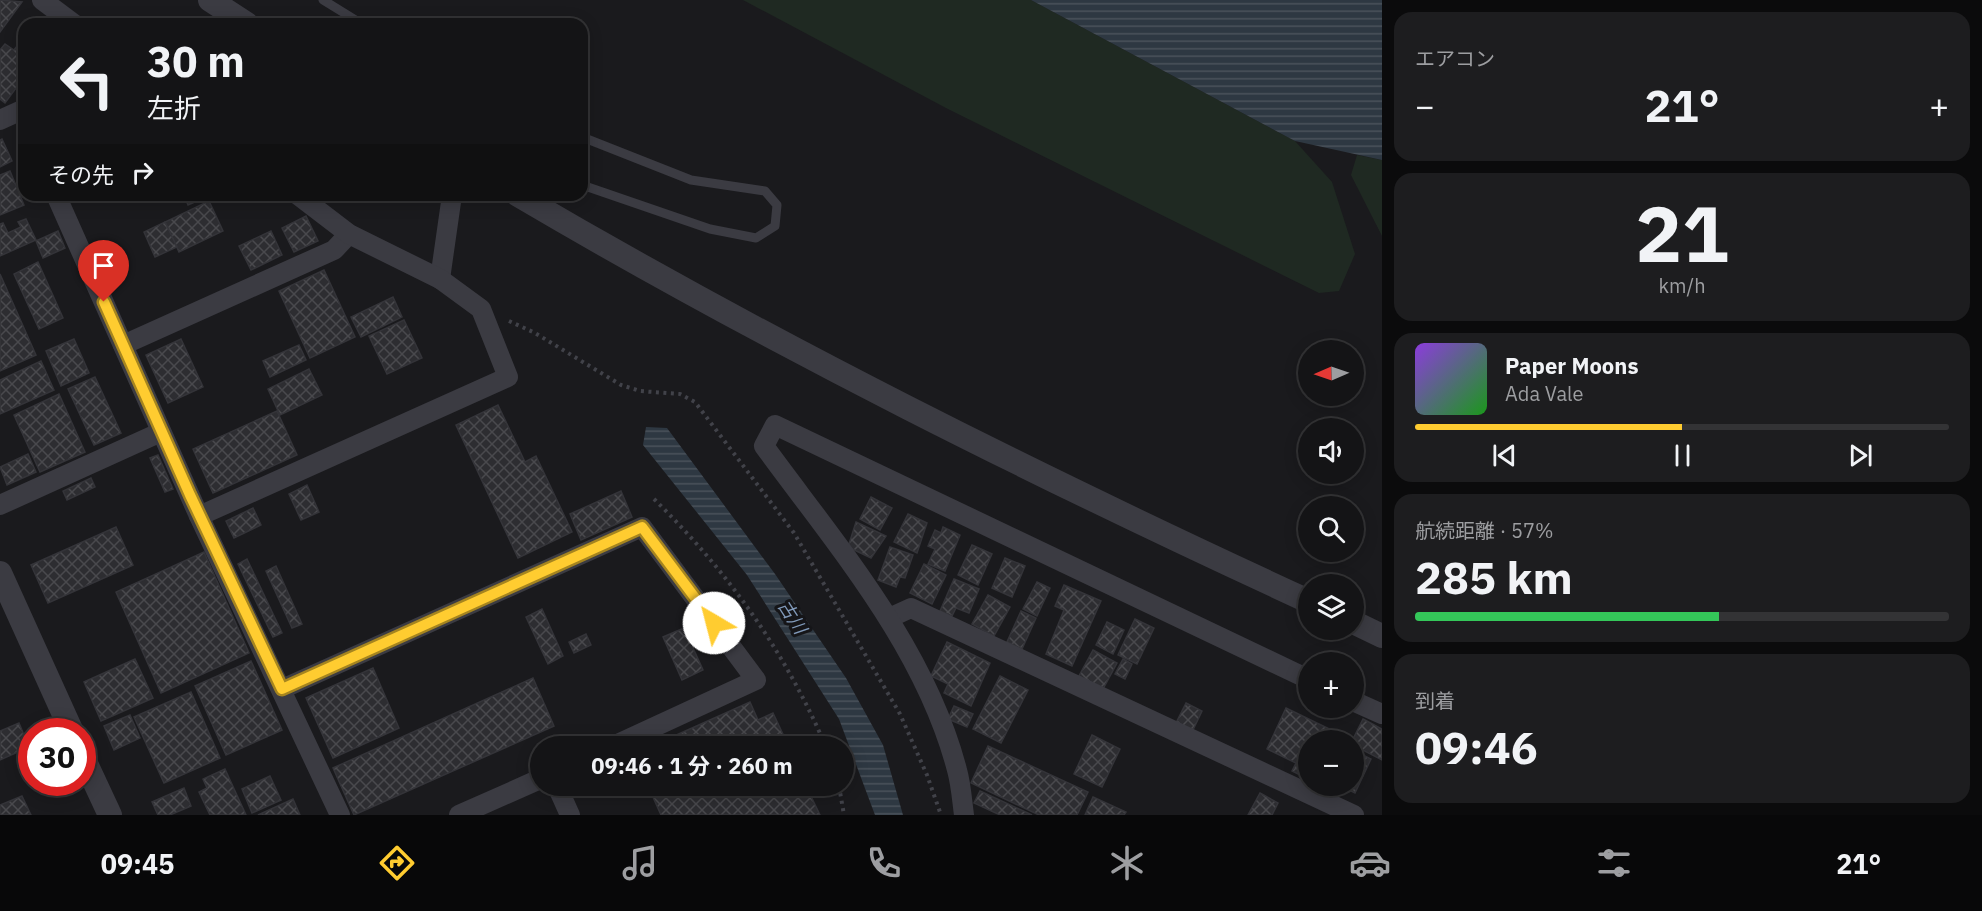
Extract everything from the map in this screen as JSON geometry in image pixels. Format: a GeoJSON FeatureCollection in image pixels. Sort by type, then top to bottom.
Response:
{"type":"FeatureCollection","features":[{"type":"Feature","properties":{"kind":"street"},"geometry":{"type":"LineString","coordinates":[[42,0],[67,18]]}},
{"type":"Feature","properties":{"kind":"street"},"geometry":{"type":"LineString","coordinates":[[210,0],[238,18]]}},
{"type":"Feature","properties":{"kind":"street"},"geometry":{"type":"LineString","coordinates":[[59,201],[161,432],[340,815]]}},
{"type":"Feature","properties":{"kind":"street"},"geometry":{"type":"LineString","coordinates":[[200,516],[508,377],[481,309],[440,279],[349,234],[306,201]]}},
{"type":"Feature","properties":{"kind":"street"},"geometry":{"type":"LineString","coordinates":[[440,279],[451,201]]}},
{"type":"Feature","properties":{"kind":"street"},"geometry":{"type":"LineString","coordinates":[[528,201],[654,275],[1103,506],[1298,596]]}},
{"type":"Feature","properties":{"kind":"street"},"geometry":{"type":"LineString","coordinates":[[123,345],[334,250],[349,234]]}},
{"type":"Feature","properties":{"kind":"street"},"geometry":{"type":"LineString","coordinates":[[964,815],[957,770],[929,690],[889,618],[764,446],[775,425],[1298,674]]}},
{"type":"Feature","properties":{"kind":"street"},"geometry":{"type":"LineString","coordinates":[[0,506],[161,432]]}},
{"type":"Feature","properties":{"kind":"street"},"geometry":{"type":"LineString","coordinates":[[282,689],[642,527],[756,680],[635,736]]}},
{"type":"Feature","properties":{"kind":"street"},"geometry":{"type":"LineString","coordinates":[[0,573],[66,718]]}},
{"type":"Feature","properties":{"kind":"street"},"geometry":{"type":"LineString","coordinates":[[889,618],[911,608],[1354,815]]}},
{"type":"Feature","properties":{"kind":"street"},"geometry":{"type":"LineString","coordinates":[[1364,627],[1382,636]]}},
{"type":"Feature","properties":{"kind":"street"},"geometry":{"type":"LineString","coordinates":[[1364,706],[1382,714]]}},
{"type":"Feature","properties":{"kind":"street"},"geometry":{"type":"LineString","coordinates":[[459,815],[530,783]]}},
{"type":"Feature","properties":{"kind":"street"},"geometry":{"type":"LineString","coordinates":[[96,785],[110,815]]}},
{"type":"Feature","properties":{"kind":"street"},"geometry":{"type":"LineString","coordinates":[[561,796],[570,815]]}},
{"type":"Feature","properties":{"kind":"lane"},"geometry":{"type":"LineString","coordinates":[[323,0],[352,18]]}},
{"type":"Feature","properties":{"kind":"lane"},"geometry":{"type":"LineString","coordinates":[[588,139],[691,180],[765,190],[777,206],[775,226],[756,238],[710,229],[588,187]]}},
{"type":"Feature","properties":{"kind":"path"},"geometry":{"type":"LineString","coordinates":[[481,309],[535,333],[621,385],[640,391],[680,394],[695,402],[794,533],[900,714],[927,775],[941,815]]}},
{"type":"Feature","properties":{"kind":"path"},"geometry":{"type":"LineString","coordinates":[[654,499],[697,542],[758,621],[803,694],[821,736]]}},
{"type":"Feature","properties":{"kind":"path"},"geometry":{"type":"LineString","coordinates":[[841,796],[844,815]]}},
{"type":"Feature","properties":{"kind":"shaded area"},"geometry":{"type":"Polygon","coordinates":[[[743,0],[1031,0],[1295,141],[1332,182],[1355,254],[1339,291],[1319,293],[946,108],[743,0]]]}},
{"type":"Feature","properties":{"kind":"shaded area"},"geometry":{"type":"Polygon","coordinates":[[[1357,155],[1382,160],[1382,236],[1351,175],[1357,155]]]}},
{"type":"Feature","properties":{"kind":"water"},"geometry":{"type":"Polygon","coordinates":[[[1031,0],[1382,0],[1382,160],[1295,141],[1031,0]]]}},
{"type":"Feature","properties":{"kind":"water","name":"古川"},"geometry":{"type":"Polygon","coordinates":[[[646,427],[667,428],[775,574],[846,678],[883,745],[903,815],[875,815],[854,759],[854,736],[845,736],[839,719],[747,575],[643,445],[646,427]]]}},
{"type":"Feature","properties":{"kind":"building"},"geometry":{"type":"Polygon","coordinates":[[[0,0],[22,2],[0,32],[0,0]]]}},
{"type":"Feature","properties":{"kind":"building"},"geometry":{"type":"Polygon","coordinates":[[[5,44],[14,50],[18,45],[18,85],[5,103],[0,99],[0,50],[5,44]]]}},
{"type":"Feature","properties":{"kind":"building"},"geometry":{"type":"Polygon","coordinates":[[[2,139],[12,161],[0,167],[0,140],[2,139]]]}},
{"type":"Feature","properties":{"kind":"building"},"geometry":{"type":"Polygon","coordinates":[[[10,171],[18,190],[18,201],[22,201],[24,205],[0,215],[0,175],[10,171]]]}},
{"type":"Feature","properties":{"kind":"building"},"geometry":{"type":"Polygon","coordinates":[[[209,201],[223,231],[179,252],[165,222],[209,201]]]}},
{"type":"Feature","properties":{"kind":"building"},"geometry":{"type":"Polygon","coordinates":[[[306,216],[318,241],[294,252],[282,228],[306,216]]]}},
{"type":"Feature","properties":{"kind":"building"},"geometry":{"type":"Polygon","coordinates":[[[26,219],[36,240],[0,256],[0,224],[3,223],[8,233],[21,227],[18,222],[26,219]]]}},
{"type":"Feature","properties":{"kind":"building"},"geometry":{"type":"Polygon","coordinates":[[[165,222],[177,247],[155,257],[144,232],[165,222]]]}},
{"type":"Feature","properties":{"kind":"building"},"geometry":{"type":"Polygon","coordinates":[[[58,231],[65,248],[43,258],[36,241],[58,231]]]}},
{"type":"Feature","properties":{"kind":"building"},"geometry":{"type":"Polygon","coordinates":[[[271,231],[282,255],[251,270],[239,246],[271,231]]]}},
{"type":"Feature","properties":{"kind":"building"},"geometry":{"type":"Polygon","coordinates":[[[38,262],[63,318],[39,329],[14,274],[38,262]]]}},
{"type":"Feature","properties":{"kind":"building"},"geometry":{"type":"Polygon","coordinates":[[[324,270],[355,337],[310,358],[279,291],[324,270]]]}},
{"type":"Feature","properties":{"kind":"building"},"geometry":{"type":"Polygon","coordinates":[[[0,274],[36,355],[0,371],[0,274]]]}},
{"type":"Feature","properties":{"kind":"building"},"geometry":{"type":"Polygon","coordinates":[[[393,297],[402,317],[361,337],[351,317],[393,297]]]}},
{"type":"Feature","properties":{"kind":"building"},"geometry":{"type":"Polygon","coordinates":[[[404,320],[422,358],[387,374],[369,336],[404,320]]]}},
{"type":"Feature","properties":{"kind":"building"},"geometry":{"type":"Polygon","coordinates":[[[74,339],[89,373],[61,386],[46,351],[74,339]]]}},
{"type":"Feature","properties":{"kind":"building"},"geometry":{"type":"Polygon","coordinates":[[[181,339],[203,387],[168,403],[146,355],[181,339]]]}},
{"type":"Feature","properties":{"kind":"building"},"geometry":{"type":"Polygon","coordinates":[[[299,345],[306,360],[270,377],[263,361],[299,345]]]}},
{"type":"Feature","properties":{"kind":"building"},"geometry":{"type":"Polygon","coordinates":[[[41,361],[54,390],[0,414],[0,380],[41,361]]]}},
{"type":"Feature","properties":{"kind":"building"},"geometry":{"type":"Polygon","coordinates":[[[309,369],[322,395],[280,415],[268,389],[309,369]]]}},
{"type":"Feature","properties":{"kind":"building"},"geometry":{"type":"Polygon","coordinates":[[[95,377],[121,433],[94,445],[68,389],[95,377]]]}},
{"type":"Feature","properties":{"kind":"building"},"geometry":{"type":"Polygon","coordinates":[[[59,394],[85,452],[40,472],[14,415],[59,394]]]}},
{"type":"Feature","properties":{"kind":"building"},"geometry":{"type":"Polygon","coordinates":[[[498,405],[525,462],[536,456],[572,532],[518,558],[456,425],[498,405]]]}},
{"type":"Feature","properties":{"kind":"building"},"geometry":{"type":"Polygon","coordinates":[[[277,411],[297,455],[213,493],[193,449],[277,411]]]}},
{"type":"Feature","properties":{"kind":"building"},"geometry":{"type":"Polygon","coordinates":[[[28,454],[36,472],[7,485],[0,467],[28,454]]]}},
{"type":"Feature","properties":{"kind":"building"},"geometry":{"type":"Polygon","coordinates":[[[158,455],[173,489],[165,492],[150,458],[158,455]]]}},
{"type":"Feature","properties":{"kind":"building"},"geometry":{"type":"Polygon","coordinates":[[[91,478],[95,487],[67,500],[63,491],[91,478]]]}},
{"type":"Feature","properties":{"kind":"building"},"geometry":{"type":"Polygon","coordinates":[[[307,485],[319,512],[301,520],[289,494],[307,485]]]}},
{"type":"Feature","properties":{"kind":"building"},"geometry":{"type":"Polygon","coordinates":[[[621,491],[632,517],[581,540],[570,514],[621,491]]]}},
{"type":"Feature","properties":{"kind":"building"},"geometry":{"type":"Polygon","coordinates":[[[871,497],[892,508],[880,530],[860,519],[871,497]]]}},
{"type":"Feature","properties":{"kind":"building"},"geometry":{"type":"Polygon","coordinates":[[[253,508],[261,525],[234,538],[226,521],[253,508]]]}},
{"type":"Feature","properties":{"kind":"building"},"geometry":{"type":"Polygon","coordinates":[[[908,514],[927,523],[917,553],[894,542],[908,514]]]}},
{"type":"Feature","properties":{"kind":"building"},"geometry":{"type":"Polygon","coordinates":[[[856,522],[886,536],[871,558],[848,547],[856,522]]]}},
{"type":"Feature","properties":{"kind":"building"},"geometry":{"type":"Polygon","coordinates":[[[116,527],[133,565],[48,603],[31,565],[116,527]]]}},
{"type":"Feature","properties":{"kind":"building"},"geometry":{"type":"Polygon","coordinates":[[[943,527],[960,535],[945,571],[928,564],[935,549],[928,546],[935,530],[941,533],[943,527]]]}},
{"type":"Feature","properties":{"kind":"building"},"geometry":{"type":"Polygon","coordinates":[[[972,545],[992,554],[978,585],[958,575],[972,545]]]}},
{"type":"Feature","properties":{"kind":"building"},"geometry":{"type":"Polygon","coordinates":[[[890,547],[913,555],[905,578],[900,577],[896,587],[878,580],[890,547]]]}},
{"type":"Feature","properties":{"kind":"building"},"geometry":{"type":"Polygon","coordinates":[[[204,552],[249,653],[161,693],[116,592],[204,552]]]}},
{"type":"Feature","properties":{"kind":"building"},"geometry":{"type":"Polygon","coordinates":[[[1005,558],[1025,566],[1012,597],[992,588],[1005,558]]]}},
{"type":"Feature","properties":{"kind":"building"},"geometry":{"type":"Polygon","coordinates":[[[247,559],[282,633],[273,637],[238,564],[247,559]]]}},
{"type":"Feature","properties":{"kind":"building"},"geometry":{"type":"Polygon","coordinates":[[[924,564],[946,575],[932,604],[910,593],[924,564]]]}},
{"type":"Feature","properties":{"kind":"building"},"geometry":{"type":"Polygon","coordinates":[[[276,566],[302,624],[292,628],[266,571],[276,566]]]}},
{"type":"Feature","properties":{"kind":"building"},"geometry":{"type":"Polygon","coordinates":[[[954,579],[979,589],[969,613],[956,608],[952,616],[940,611],[954,579]]]}},
{"type":"Feature","properties":{"kind":"building"},"geometry":{"type":"Polygon","coordinates":[[[1037,582],[1050,588],[1037,616],[1023,609],[1037,582]]]}},
{"type":"Feature","properties":{"kind":"building"},"geometry":{"type":"Polygon","coordinates":[[[1064,585],[1101,601],[1072,666],[1046,654],[1064,610],[1055,606],[1064,585]]]}},
{"type":"Feature","properties":{"kind":"building"},"geometry":{"type":"Polygon","coordinates":[[[988,595],[1010,607],[994,636],[972,624],[988,595]]]}},
{"type":"Feature","properties":{"kind":"building"},"geometry":{"type":"Polygon","coordinates":[[[542,609],[563,656],[548,664],[526,617],[542,609]]]}},
{"type":"Feature","properties":{"kind":"building"},"geometry":{"type":"Polygon","coordinates":[[[1021,611],[1036,618],[1022,649],[1007,642],[1021,611]]]}},
{"type":"Feature","properties":{"kind":"building"},"geometry":{"type":"Polygon","coordinates":[[[1135,619],[1154,628],[1137,664],[1118,655],[1135,619]]]}},
{"type":"Feature","properties":{"kind":"building"},"geometry":{"type":"Polygon","coordinates":[[[1107,622],[1124,630],[1113,654],[1096,645],[1107,622]]]}},
{"type":"Feature","properties":{"kind":"building"},"geometry":{"type":"Polygon","coordinates":[[[684,628],[703,670],[682,680],[663,637],[684,628]]]}},
{"type":"Feature","properties":{"kind":"building"},"geometry":{"type":"Polygon","coordinates":[[[586,634],[591,645],[574,653],[569,642],[586,634]]]}},
{"type":"Feature","properties":{"kind":"building"},"geometry":{"type":"Polygon","coordinates":[[[947,642],[990,663],[971,706],[944,693],[948,684],[931,676],[947,642]]]}},
{"type":"Feature","properties":{"kind":"building"},"geometry":{"type":"Polygon","coordinates":[[[1093,650],[1117,663],[1103,689],[1079,676],[1093,650]]]}},
{"type":"Feature","properties":{"kind":"building"},"geometry":{"type":"Polygon","coordinates":[[[135,659],[153,698],[101,721],[84,682],[135,659]]]}},
{"type":"Feature","properties":{"kind":"building"},"geometry":{"type":"Polygon","coordinates":[[[1123,659],[1132,664],[1125,679],[1115,674],[1123,659]]]}},
{"type":"Feature","properties":{"kind":"building"},"geometry":{"type":"Polygon","coordinates":[[[251,661],[282,730],[226,755],[195,686],[251,661]]]}},
{"type":"Feature","properties":{"kind":"building"},"geometry":{"type":"Polygon","coordinates":[[[373,668],[399,728],[333,758],[306,698],[373,668]]]}},
{"type":"Feature","properties":{"kind":"building"},"geometry":{"type":"Polygon","coordinates":[[[1000,676],[1028,690],[1001,743],[973,729],[1000,676]]]}},
{"type":"Feature","properties":{"kind":"building"},"geometry":{"type":"Polygon","coordinates":[[[533,678],[554,726],[354,815],[333,768],[533,678]]]}},
{"type":"Feature","properties":{"kind":"building"},"geometry":{"type":"Polygon","coordinates":[[[191,692],[220,758],[164,783],[134,717],[191,692]]]}},
{"type":"Feature","properties":{"kind":"building"},"geometry":{"type":"Polygon","coordinates":[[[750,702],[758,720],[773,713],[784,736],[674,736],[750,702]]]}},
{"type":"Feature","properties":{"kind":"building"},"geometry":{"type":"Polygon","coordinates":[[[1186,703],[1202,711],[1192,732],[1176,723],[1186,703]]]}},
{"type":"Feature","properties":{"kind":"building"},"geometry":{"type":"Polygon","coordinates":[[[954,706],[973,714],[967,727],[948,719],[954,706]]]}},
{"type":"Feature","properties":{"kind":"building"},"geometry":{"type":"Polygon","coordinates":[[[1286,708],[1298,714],[1298,718],[1307,718],[1332,730],[1298,730],[1298,774],[1292,771],[1296,763],[1267,749],[1286,708]]]}},
{"type":"Feature","properties":{"kind":"building"},"geometry":{"type":"Polygon","coordinates":[[[130,715],[140,738],[114,750],[104,726],[130,715]]]}},
{"type":"Feature","properties":{"kind":"building"},"geometry":{"type":"Polygon","coordinates":[[[1363,719],[1382,729],[1382,760],[1364,751],[1364,730],[1358,730],[1363,719]]]}},
{"type":"Feature","properties":{"kind":"building"},"geometry":{"type":"Polygon","coordinates":[[[18,723],[18,752],[0,760],[0,731],[18,723]]]}},
{"type":"Feature","properties":{"kind":"building"},"geometry":{"type":"Polygon","coordinates":[[[1092,735],[1120,749],[1102,787],[1074,774],[1092,735]]]}},
{"type":"Feature","properties":{"kind":"building"},"geometry":{"type":"Polygon","coordinates":[[[988,746],[1088,792],[1077,815],[1039,815],[971,783],[988,746]]]}},
{"type":"Feature","properties":{"kind":"building"},"geometry":{"type":"Polygon","coordinates":[[[1364,756],[1371,759],[1364,774],[1364,756]]]}},
{"type":"Feature","properties":{"kind":"building"},"geometry":{"type":"Polygon","coordinates":[[[225,769],[246,815],[210,815],[199,792],[207,788],[203,779],[225,769]]]}},
{"type":"Feature","properties":{"kind":"building"},"geometry":{"type":"Polygon","coordinates":[[[270,776],[281,800],[252,813],[242,789],[270,776]]]}},
{"type":"Feature","properties":{"kind":"building"},"geometry":{"type":"Polygon","coordinates":[[[184,788],[191,806],[170,815],[158,815],[152,802],[184,788]]]}},
{"type":"Feature","properties":{"kind":"building"},"geometry":{"type":"Polygon","coordinates":[[[980,791],[1032,815],[1000,815],[974,803],[980,791]]]}},
{"type":"Feature","properties":{"kind":"building"},"geometry":{"type":"Polygon","coordinates":[[[1260,793],[1278,803],[1272,815],[1248,815],[1260,793]]]}},
{"type":"Feature","properties":{"kind":"building"},"geometry":{"type":"Polygon","coordinates":[[[22,796],[31,815],[0,815],[0,805],[22,796]]]}},
{"type":"Feature","properties":{"kind":"building"},"geometry":{"type":"Polygon","coordinates":[[[652,796],[811,796],[820,815],[661,815],[652,796]]]}},
{"type":"Feature","properties":{"kind":"building"},"geometry":{"type":"Polygon","coordinates":[[[1093,797],[1126,812],[1124,815],[1085,815],[1093,797]]]}},
{"type":"Feature","properties":{"kind":"building"},"geometry":{"type":"Polygon","coordinates":[[[293,799],[300,815],[258,815],[293,799]]]}},
{"type":"Feature","properties":{"kind":"route"},"geometry":{"type":"LineString","coordinates":[[104,302],[161,432],[282,689],[642,527],[714,623]]}}]}
